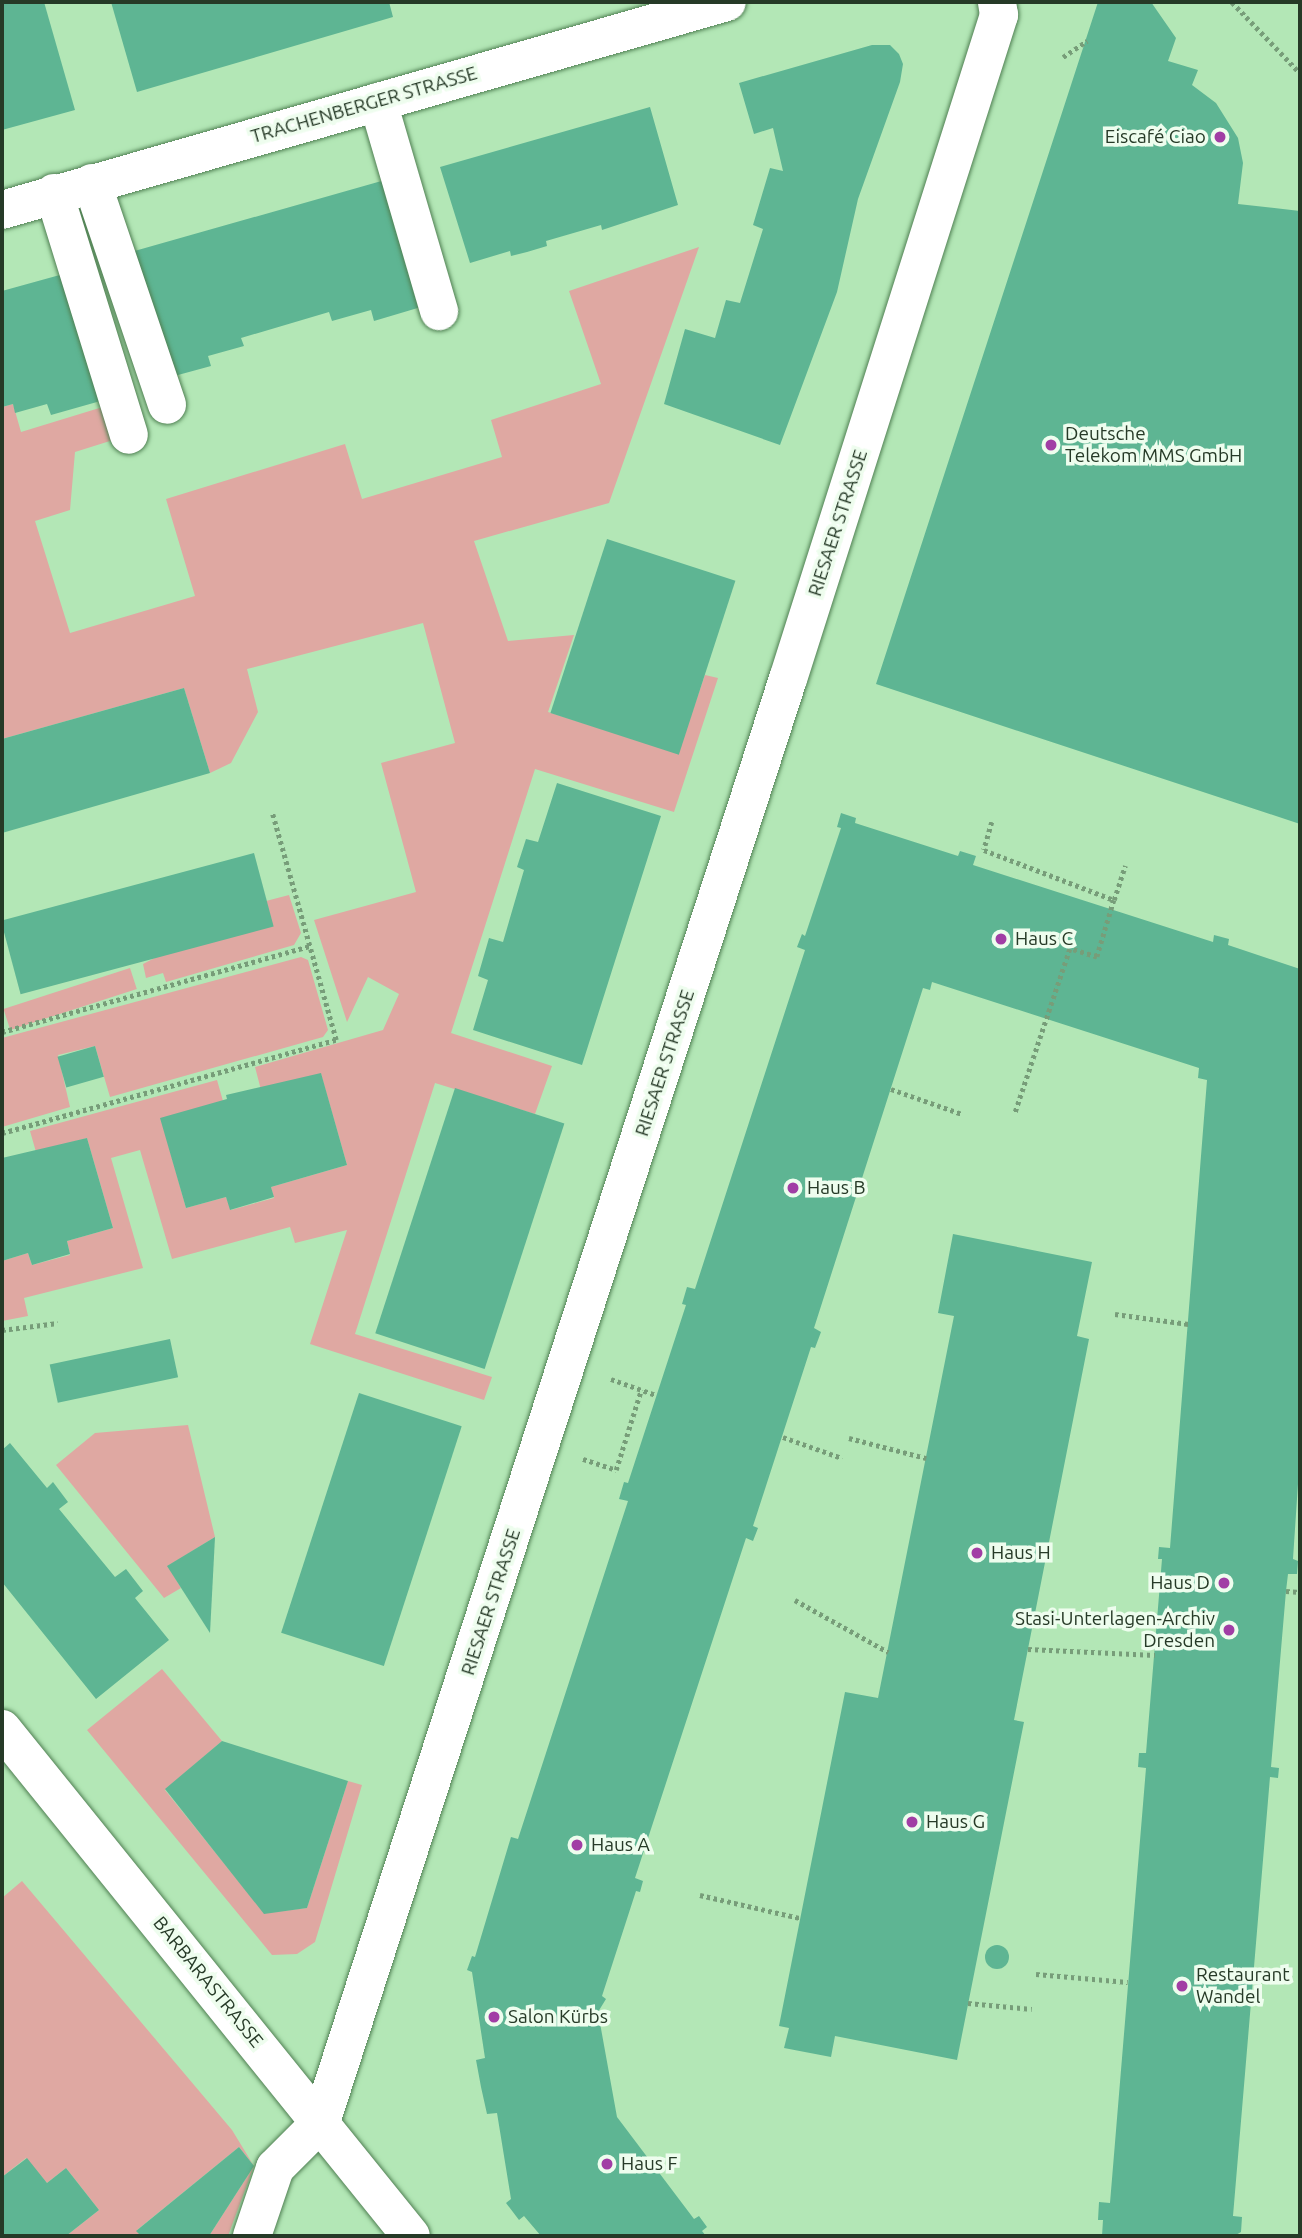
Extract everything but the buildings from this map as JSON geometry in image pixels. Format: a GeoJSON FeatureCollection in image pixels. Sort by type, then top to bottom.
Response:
{"type":"FeatureCollection","features":[{"type":"Feature","properties":{"kind":"street","name":"TRACHENBERGER STRASSE"},"geometry":{"type":"LineString","coordinates":[[2,210],[727,2]]}},
{"type":"Feature","properties":{"kind":"street","name":"RIESAER STRASSE"},"geometry":{"type":"LineString","coordinates":[[321,2122],[542,1445],[999,15],[997,2]]}},
{"type":"Feature","properties":{"kind":"street"},"geometry":{"type":"LineString","coordinates":[[378,102],[439,310]]}},
{"type":"Feature","properties":{"kind":"street"},"geometry":{"type":"LineString","coordinates":[[92,183],[167,405]]}},
{"type":"Feature","properties":{"kind":"street"},"geometry":{"type":"LineString","coordinates":[[54,193],[129,435]]}},
{"type":"Feature","properties":{"kind":"street","name":"BARBARASTRASSE"},"geometry":{"type":"LineString","coordinates":[[2,1729],[411,2236]]}},
{"type":"Feature","properties":{"kind":"street"},"geometry":{"type":"LineString","coordinates":[[252,2236],[275,2168],[321,2122]]}},
{"type":"Feature","properties":{"kind":"path"},"geometry":{"type":"LineString","coordinates":[[1232,2],[1300,73]]}},
{"type":"Feature","properties":{"kind":"path"},"geometry":{"type":"LineString","coordinates":[[1063,57],[1087,41]]}},
{"type":"Feature","properties":{"kind":"path"},"geometry":{"type":"LineString","coordinates":[[2,1133],[335,1040],[272,813]]}},
{"type":"Feature","properties":{"kind":"path"},"geometry":{"type":"LineString","coordinates":[[992,822],[984,850],[1114,900]]}},
{"type":"Feature","properties":{"kind":"path"},"geometry":{"type":"LineString","coordinates":[[1015,1113],[1070,949],[1097,957],[1125,866]]}},
{"type":"Feature","properties":{"kind":"path"},"geometry":{"type":"LineString","coordinates":[[2,1032],[310,946]]}},
{"type":"Feature","properties":{"kind":"path"},"geometry":{"type":"LineString","coordinates":[[891,1089],[962,1114]]}},
{"type":"Feature","properties":{"kind":"path"},"geometry":{"type":"LineString","coordinates":[[1115,1314],[1188,1324]]}},
{"type":"Feature","properties":{"kind":"path"},"geometry":{"type":"LineString","coordinates":[[2,1330],[58,1323]]}},
{"type":"Feature","properties":{"kind":"path"},"geometry":{"type":"LineString","coordinates":[[626,1384],[656,1395]]}},
{"type":"Feature","properties":{"kind":"path"},"geometry":{"type":"LineString","coordinates":[[542,1445],[616,1470],[640,1390]]}},
{"type":"Feature","properties":{"kind":"path"},"geometry":{"type":"LineString","coordinates":[[783,1437],[842,1458]]}},
{"type":"Feature","properties":{"kind":"path"},"geometry":{"type":"LineString","coordinates":[[849,1438],[926,1458]]}},
{"type":"Feature","properties":{"kind":"path"},"geometry":{"type":"LineString","coordinates":[[1286,1591],[1300,1592]]}},
{"type":"Feature","properties":{"kind":"path"},"geometry":{"type":"LineString","coordinates":[[795,1600],[888,1652]]}},
{"type":"Feature","properties":{"kind":"path"},"geometry":{"type":"LineString","coordinates":[[1028,1649],[1154,1655]]}},
{"type":"Feature","properties":{"kind":"path"},"geometry":{"type":"LineString","coordinates":[[700,1895],[800,1918]]}},
{"type":"Feature","properties":{"kind":"path"},"geometry":{"type":"LineString","coordinates":[[1036,1973],[1128,1982]]}},
{"type":"Feature","properties":{"kind":"path"},"geometry":{"type":"LineString","coordinates":[[968,2003],[1032,2009]]}},
{"type":"Feature","properties":{"kind":"shaded area"},"geometry":{"type":"Polygon","coordinates":[[[699,247],[609,503],[474,541],[508,641],[574,635],[548,712],[678,753],[705,675],[718,678],[674,812],[535,769],[451,1033],[552,1066],[535,1114],[435,1083],[355,1334],[492,1377],[484,1400],[310,1344],[347,1230],[295,1243],[290,1227],[172,1259],[140,1150],[111,1158],[143,1268],[24,1298],[28,1316],[2,1321],[2,1261],[28,1253],[32,1265],[70,1255],[67,1241],[113,1228],[87,1138],[36,1152],[30,1131],[217,1080],[223,1101],[161,1119],[186,1208],[226,1197],[231,1210],[274,1198],[271,1187],[347,1165],[321,1074],[261,1090],[255,1067],[383,1030],[399,994],[368,977],[347,1022],[314,920],[416,892],[381,763],[455,743],[423,623],[247,669],[258,712],[231,763],[210,773],[184,688],[2,739],[2,407],[13,404],[21,432],[119,402],[129,435],[75,452],[70,510],[35,521],[70,633],[195,596],[166,499],[345,444],[362,499],[502,457],[491,420],[601,384],[569,291],[699,247]]]}},
{"type":"Feature","properties":{"kind":"shaded area"},"geometry":{"type":"Polygon","coordinates":[[[289,895],[301,933],[294,945],[166,982],[163,973],[146,978],[143,964],[266,901],[289,895]]]}},
{"type":"Feature","properties":{"kind":"shaded area"},"geometry":{"type":"Polygon","coordinates":[[[301,957],[308,960],[328,1030],[323,1037],[110,1097],[95,1046],[58,1055],[70,1107],[2,1127],[2,1038],[301,957]]]}},
{"type":"Feature","properties":{"kind":"shaded area"},"geometry":{"type":"Polygon","coordinates":[[[130,968],[137,989],[10,1030],[4,1009],[130,968]]]}},
{"type":"Feature","properties":{"kind":"shaded area"},"geometry":{"type":"Polygon","coordinates":[[[188,1425],[215,1537],[168,1566],[181,1588],[164,1598],[56,1465],[95,1433],[188,1425]]]}},
{"type":"Feature","properties":{"kind":"shaded area"},"geometry":{"type":"Polygon","coordinates":[[[162,1669],[222,1741],[165,1790],[264,1913],[307,1908],[348,1781],[362,1785],[315,1942],[297,1954],[272,1955],[87,1730],[162,1669]]]}},
{"type":"Feature","properties":{"kind":"shaded area"},"geometry":{"type":"Polygon","coordinates":[[[22,1881],[232,2130],[254,2166],[239,2147],[137,2230],[141,2236],[66,2236],[99,2210],[66,2168],[47,2183],[26,2158],[2,2177],[2,1898],[22,1881]]]}},
{"type":"Feature","properties":{"kind":"shaded area"},"geometry":{"type":"Polygon","coordinates":[[[254,2166],[228,2236],[209,2236],[254,2166]]]}},
{"type":"Feature","properties":{"kind":"place","name":"Eiscafé Ciao"},"geometry":{"type":"Point","coordinates":[1220,137]}},
{"type":"Feature","properties":{"kind":"place","name":"Deutsche Telekom MMS GmbH"},"geometry":{"type":"Point","coordinates":[1051,445]}},
{"type":"Feature","properties":{"kind":"place","name":"Haus C"},"geometry":{"type":"Point","coordinates":[1001,939]}},
{"type":"Feature","properties":{"kind":"place","name":"Haus B"},"geometry":{"type":"Point","coordinates":[793,1188]}},
{"type":"Feature","properties":{"kind":"place","name":"Haus H"},"geometry":{"type":"Point","coordinates":[977,1553]}},
{"type":"Feature","properties":{"kind":"place","name":"Haus D"},"geometry":{"type":"Point","coordinates":[1224,1583]}},
{"type":"Feature","properties":{"kind":"place","name":"Stasi-Unterlagen-Archiv Dresden"},"geometry":{"type":"Point","coordinates":[1229,1630]}},
{"type":"Feature","properties":{"kind":"place","name":"Haus G"},"geometry":{"type":"Point","coordinates":[912,1822]}},
{"type":"Feature","properties":{"kind":"place","name":"Haus A"},"geometry":{"type":"Point","coordinates":[577,1845]}},
{"type":"Feature","properties":{"kind":"place","name":"Restaurant Wandel"},"geometry":{"type":"Point","coordinates":[1182,1986]}},
{"type":"Feature","properties":{"kind":"place","name":"Salon Kürbs"},"geometry":{"type":"Point","coordinates":[494,2017]}},
{"type":"Feature","properties":{"kind":"place","name":"Haus F"},"geometry":{"type":"Point","coordinates":[607,2164]}}]}
